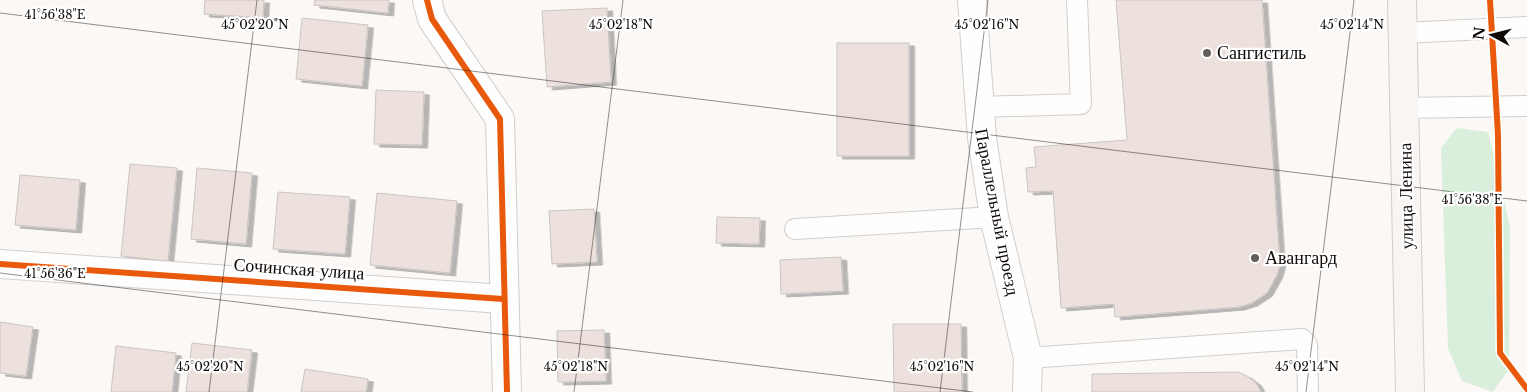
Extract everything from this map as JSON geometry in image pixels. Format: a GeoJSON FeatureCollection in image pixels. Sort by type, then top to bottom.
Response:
{"type":"FeatureCollection","features":[{"type":"Feature","properties":{"kind":"main road","name":"улица Ленина"},"geometry":{"type":"LineString","coordinates":[[1402,0],[1410,392]]}},
{"type":"Feature","properties":{"kind":"street"},"geometry":{"type":"LineString","coordinates":[[427,0],[432,19],[500,119],[503,298],[507,392]]}},
{"type":"Feature","properties":{"kind":"street","name":"Параллельный проезд"},"geometry":{"type":"LineString","coordinates":[[972,0],[982,138],[994,216],[1028,358],[1028,392]]}},
{"type":"Feature","properties":{"kind":"street","name":"Сочинская улица"},"geometry":{"type":"LineString","coordinates":[[0,264],[503,298]]}},
{"type":"Feature","properties":{"kind":"lane"},"geometry":{"type":"LineString","coordinates":[[979,107],[1081,104],[1077,0]]}},
{"type":"Feature","properties":{"kind":"lane"},"geometry":{"type":"LineString","coordinates":[[1403,33],[1527,27]]}},
{"type":"Feature","properties":{"kind":"lane"},"geometry":{"type":"LineString","coordinates":[[1404,108],[1527,106]]}},
{"type":"Feature","properties":{"kind":"lane"},"geometry":{"type":"LineString","coordinates":[[795,229],[994,216]]}},
{"type":"Feature","properties":{"kind":"lane"},"geometry":{"type":"LineString","coordinates":[[1028,358],[1302,339],[1307,344],[1308,392]]}},
{"type":"Feature","properties":{"kind":"green space"},"geometry":{"type":"Polygon","coordinates":[[[1457,128],[1488,132],[1510,227],[1509,369],[1493,392],[1462,381],[1448,348],[1441,148],[1457,128]]]}},
{"type":"Feature","properties":{"kind":"building"},"geometry":{"type":"Polygon","coordinates":[[[205,0],[264,0],[263,18],[204,14],[205,0]]]}},
{"type":"Feature","properties":{"kind":"building"},"geometry":{"type":"Polygon","coordinates":[[[315,0],[389,0],[388,13],[314,5],[315,0]]]}},
{"type":"Feature","properties":{"kind":"building"},"geometry":{"type":"Polygon","coordinates":[[[1116,0],[1262,0],[1280,265],[1267,293],[1252,303],[1239,307],[1115,317],[1114,304],[1061,308],[1053,191],[1028,192],[1026,168],[1036,167],[1034,147],[1127,140],[1116,0]]]}},
{"type":"Feature","properties":{"kind":"building"},"geometry":{"type":"Polygon","coordinates":[[[607,8],[611,82],[547,87],[542,11],[607,8]]]}},
{"type":"Feature","properties":{"kind":"building"},"geometry":{"type":"Polygon","coordinates":[[[302,18],[368,25],[362,86],[296,79],[302,18]]]}},
{"type":"Feature","properties":{"kind":"building"},"geometry":{"type":"Polygon","coordinates":[[[837,43],[909,43],[909,156],[837,156],[837,43]]]}},
{"type":"Feature","properties":{"kind":"building"},"geometry":{"type":"Polygon","coordinates":[[[376,90],[424,92],[422,145],[374,144],[376,90]]]}},
{"type":"Feature","properties":{"kind":"building"},"geometry":{"type":"Polygon","coordinates":[[[130,164],[177,168],[168,261],[121,256],[130,164]]]}},
{"type":"Feature","properties":{"kind":"building"},"geometry":{"type":"Polygon","coordinates":[[[197,168],[252,173],[246,244],[191,239],[197,168]]]}},
{"type":"Feature","properties":{"kind":"building"},"geometry":{"type":"Polygon","coordinates":[[[20,175],[80,180],[76,230],[15,225],[20,175]]]}},
{"type":"Feature","properties":{"kind":"building"},"geometry":{"type":"Polygon","coordinates":[[[278,192],[350,197],[345,254],[273,249],[278,192]]]}},
{"type":"Feature","properties":{"kind":"building"},"geometry":{"type":"Polygon","coordinates":[[[377,193],[457,201],[450,273],[370,265],[377,193]]]}},
{"type":"Feature","properties":{"kind":"building"},"geometry":{"type":"Polygon","coordinates":[[[594,209],[597,262],[552,264],[549,211],[594,209]]]}},
{"type":"Feature","properties":{"kind":"building"},"geometry":{"type":"Polygon","coordinates":[[[717,217],[760,218],[759,244],[716,243],[717,217]]]}},
{"type":"Feature","properties":{"kind":"building"},"geometry":{"type":"Polygon","coordinates":[[[841,257],[843,291],[781,294],[780,260],[841,257]]]}},
{"type":"Feature","properties":{"kind":"building"},"geometry":{"type":"Polygon","coordinates":[[[0,322],[33,327],[26,376],[0,373],[0,322]]]}},
{"type":"Feature","properties":{"kind":"building"},"geometry":{"type":"Polygon","coordinates":[[[893,324],[961,324],[962,392],[894,392],[893,324]]]}},
{"type":"Feature","properties":{"kind":"building"},"geometry":{"type":"Polygon","coordinates":[[[604,330],[606,381],[558,382],[557,331],[604,330]]]}},
{"type":"Feature","properties":{"kind":"building"},"geometry":{"type":"Polygon","coordinates":[[[192,343],[252,350],[247,392],[186,392],[192,343]]]}},
{"type":"Feature","properties":{"kind":"building"},"geometry":{"type":"Polygon","coordinates":[[[116,346],[176,353],[172,392],[111,392],[116,346]]]}},
{"type":"Feature","properties":{"kind":"building"},"geometry":{"type":"Polygon","coordinates":[[[305,369],[368,379],[366,392],[301,392],[305,369]]]}},
{"type":"Feature","properties":{"kind":"building"},"geometry":{"type":"Polygon","coordinates":[[[1238,372],[1256,383],[1261,392],[1092,392],[1092,374],[1238,372]]]}},
{"type":"Feature","properties":{"kind":"cycle path"},"geometry":{"type":"LineString","coordinates":[[427,0],[432,19],[500,119],[507,392]]}},
{"type":"Feature","properties":{"kind":"cycle path"},"geometry":{"type":"LineString","coordinates":[[1490,0],[1498,135],[1500,353],[1527,389]]}},
{"type":"Feature","properties":{"kind":"cycle path"},"geometry":{"type":"LineString","coordinates":[[0,264],[503,299]]}},
{"type":"Feature","properties":{"kind":"place","name":"Сангистиль"},"geometry":{"type":"Point","coordinates":[1207,53]}},
{"type":"Feature","properties":{"kind":"place","name":"Авангард"},"geometry":{"type":"Point","coordinates":[1255,258]}}]}
